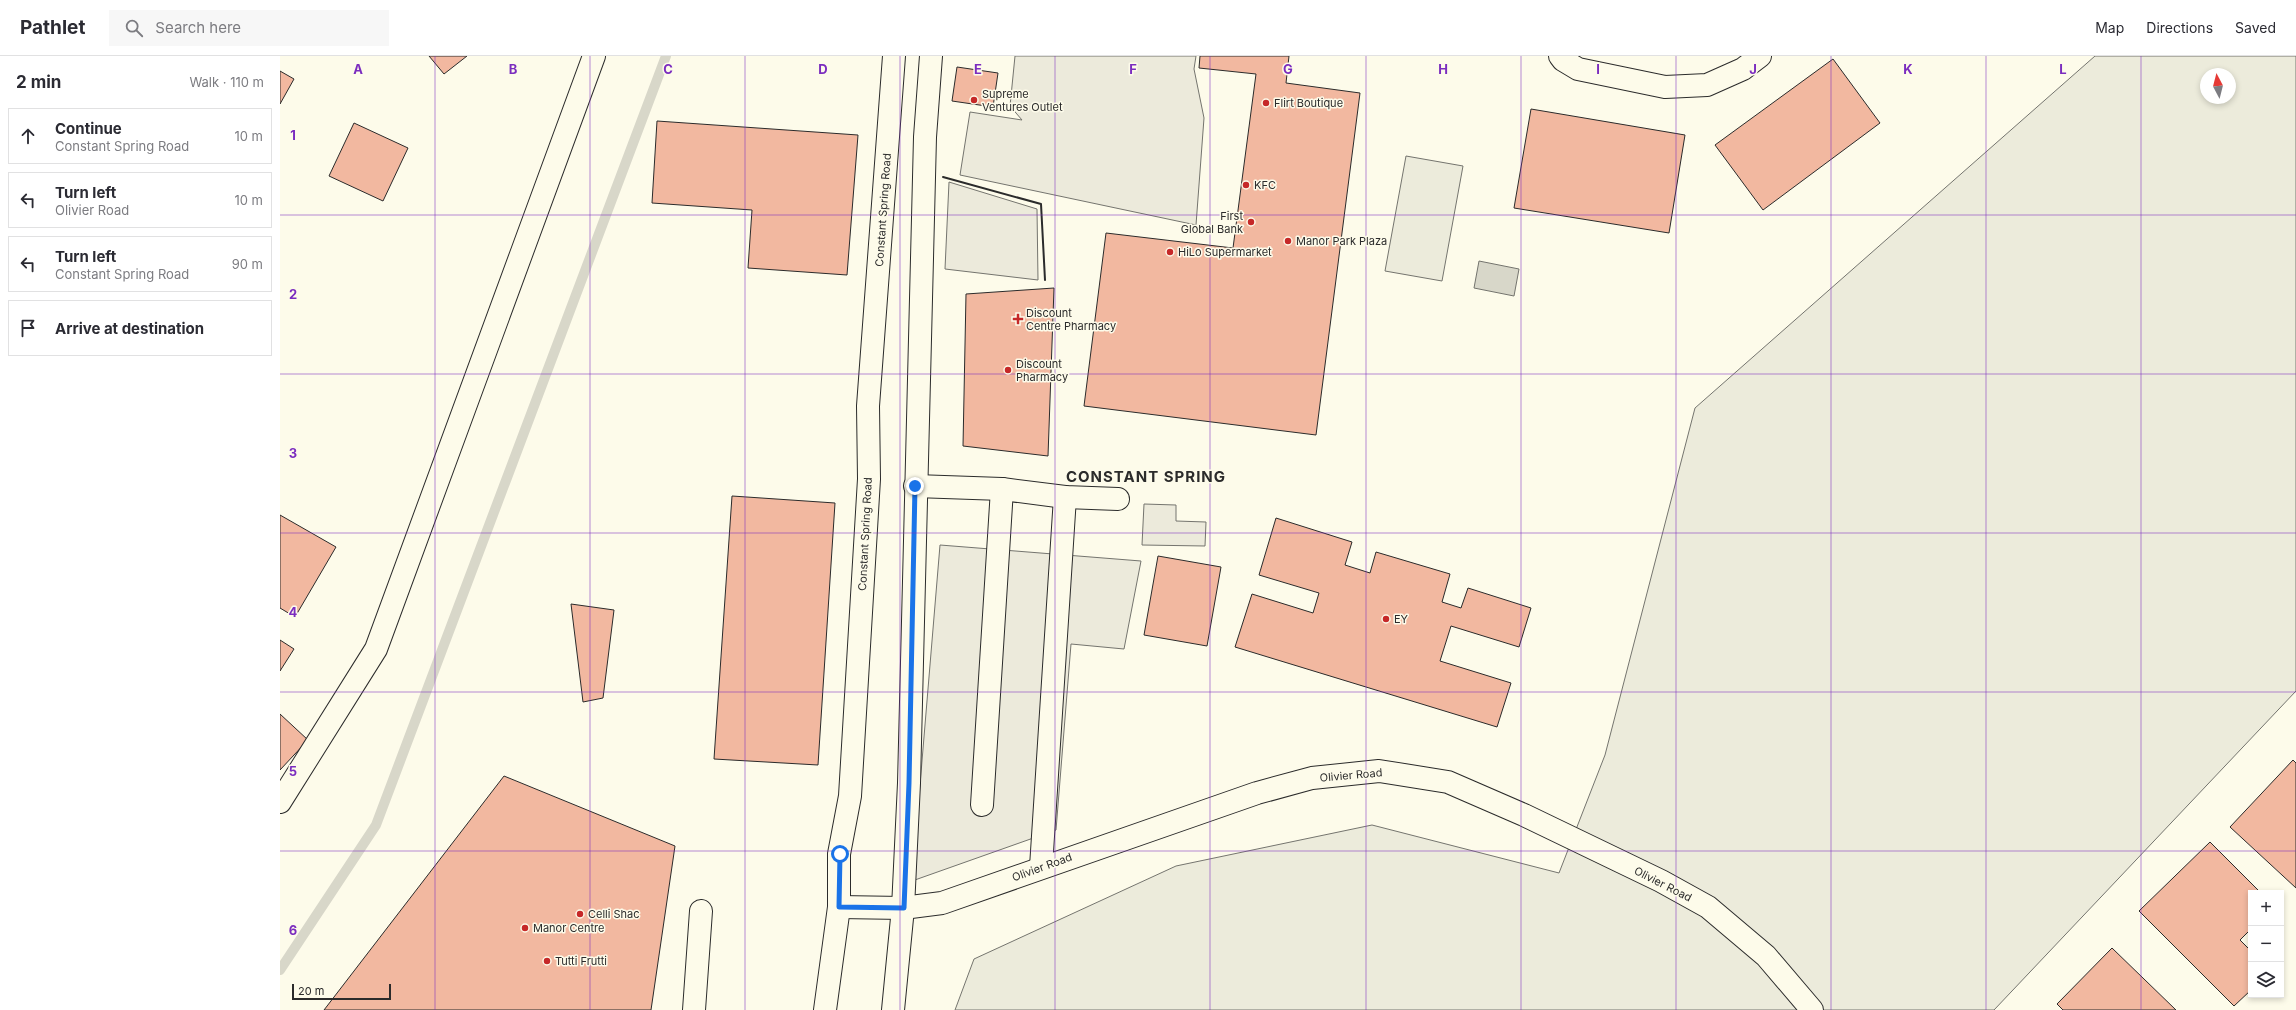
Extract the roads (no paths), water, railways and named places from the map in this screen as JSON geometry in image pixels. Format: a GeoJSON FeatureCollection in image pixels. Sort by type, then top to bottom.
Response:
{"type":"FeatureCollection","features":[{"type":"Feature","properties":{"kind":"main road"},"geometry":{"type":"LineString","coordinates":[[280,802],[376,649],[594,56]]}},
{"type":"Feature","properties":{"kind":"main road","name":"Constant Spring Road"},"geometry":{"type":"LineString","coordinates":[[825,1010],[839,907],[840,854],[850,796],[869,479],[868,406],[894,56]]}},
{"type":"Feature","properties":{"kind":"main road"},"geometry":{"type":"LineString","coordinates":[[894,1010],[904,908],[909,783],[915,486],[925,137],[931,56]]}},
{"type":"Feature","properties":{"kind":"main road"},"geometry":{"type":"LineString","coordinates":[[1560,56],[1563,60],[1578,69],[1665,87],[1707,85],[1743,69],[1760,56]]}},
{"type":"Feature","properties":{"kind":"main road"},"geometry":{"type":"LineString","coordinates":[[915,486],[1002,489],[1065,497],[1118,499]]}},
{"type":"Feature","properties":{"kind":"main road"},"geometry":{"type":"LineString","coordinates":[[982,805],[1002,489]]}},
{"type":"Feature","properties":{"kind":"main road"},"geometry":{"type":"LineString","coordinates":[[1041,867],[1065,497]]}},
{"type":"Feature","properties":{"kind":"main road","name":"Olivier Road"},"geometry":{"type":"LineString","coordinates":[[839,907],[904,908],[942,903],[1041,867],[1256,793],[1312,778],[1378,771],[1448,782],[1524,815],[1661,881],[1708,908],[1766,956],[1812,1010]]}},
{"type":"Feature","properties":{"kind":"main road"},"geometry":{"type":"LineString","coordinates":[[694,1010],[701,911]]}},
{"type":"Feature","properties":{"kind":"waterway"},"geometry":{"type":"LineString","coordinates":[[280,970],[376,825],[666,56]]}},
{"type":"Feature","properties":{"kind":"place","name":"Supreme Ventures Outlet"},"geometry":{"type":"Point","coordinates":[974,100]}},
{"type":"Feature","properties":{"kind":"place","name":"Flirt Boutique"},"geometry":{"type":"Point","coordinates":[1266,103]}},
{"type":"Feature","properties":{"kind":"place","name":"KFC"},"geometry":{"type":"Point","coordinates":[1246,185]}},
{"type":"Feature","properties":{"kind":"place","name":"First Global Bank"},"geometry":{"type":"Point","coordinates":[1251,222]}},
{"type":"Feature","properties":{"kind":"place","name":"Manor Park Plaza"},"geometry":{"type":"Point","coordinates":[1288,241]}},
{"type":"Feature","properties":{"kind":"place","name":"HiLo Supermarket"},"geometry":{"type":"Point","coordinates":[1170,252]}},
{"type":"Feature","properties":{"kind":"place","name":"Discount Centre Pharmacy"},"geometry":{"type":"Point","coordinates":[1018,319]}},
{"type":"Feature","properties":{"kind":"place","name":"Discount Pharmacy"},"geometry":{"type":"Point","coordinates":[1008,370]}},
{"type":"Feature","properties":{"kind":"place","name":"EY"},"geometry":{"type":"Point","coordinates":[1386,619]}},
{"type":"Feature","properties":{"kind":"place","name":"Celli Shac"},"geometry":{"type":"Point","coordinates":[580,914]}},
{"type":"Feature","properties":{"kind":"place","name":"Manor Centre"},"geometry":{"type":"Point","coordinates":[525,928]}},
{"type":"Feature","properties":{"kind":"place","name":"Tutti Frutti"},"geometry":{"type":"Point","coordinates":[547,961]}},
{"type":"Feature","properties":{"kind":"district","name":"CONSTANT SPRING"},"geometry":{"type":"Point","coordinates":[1146,477]}}]}
